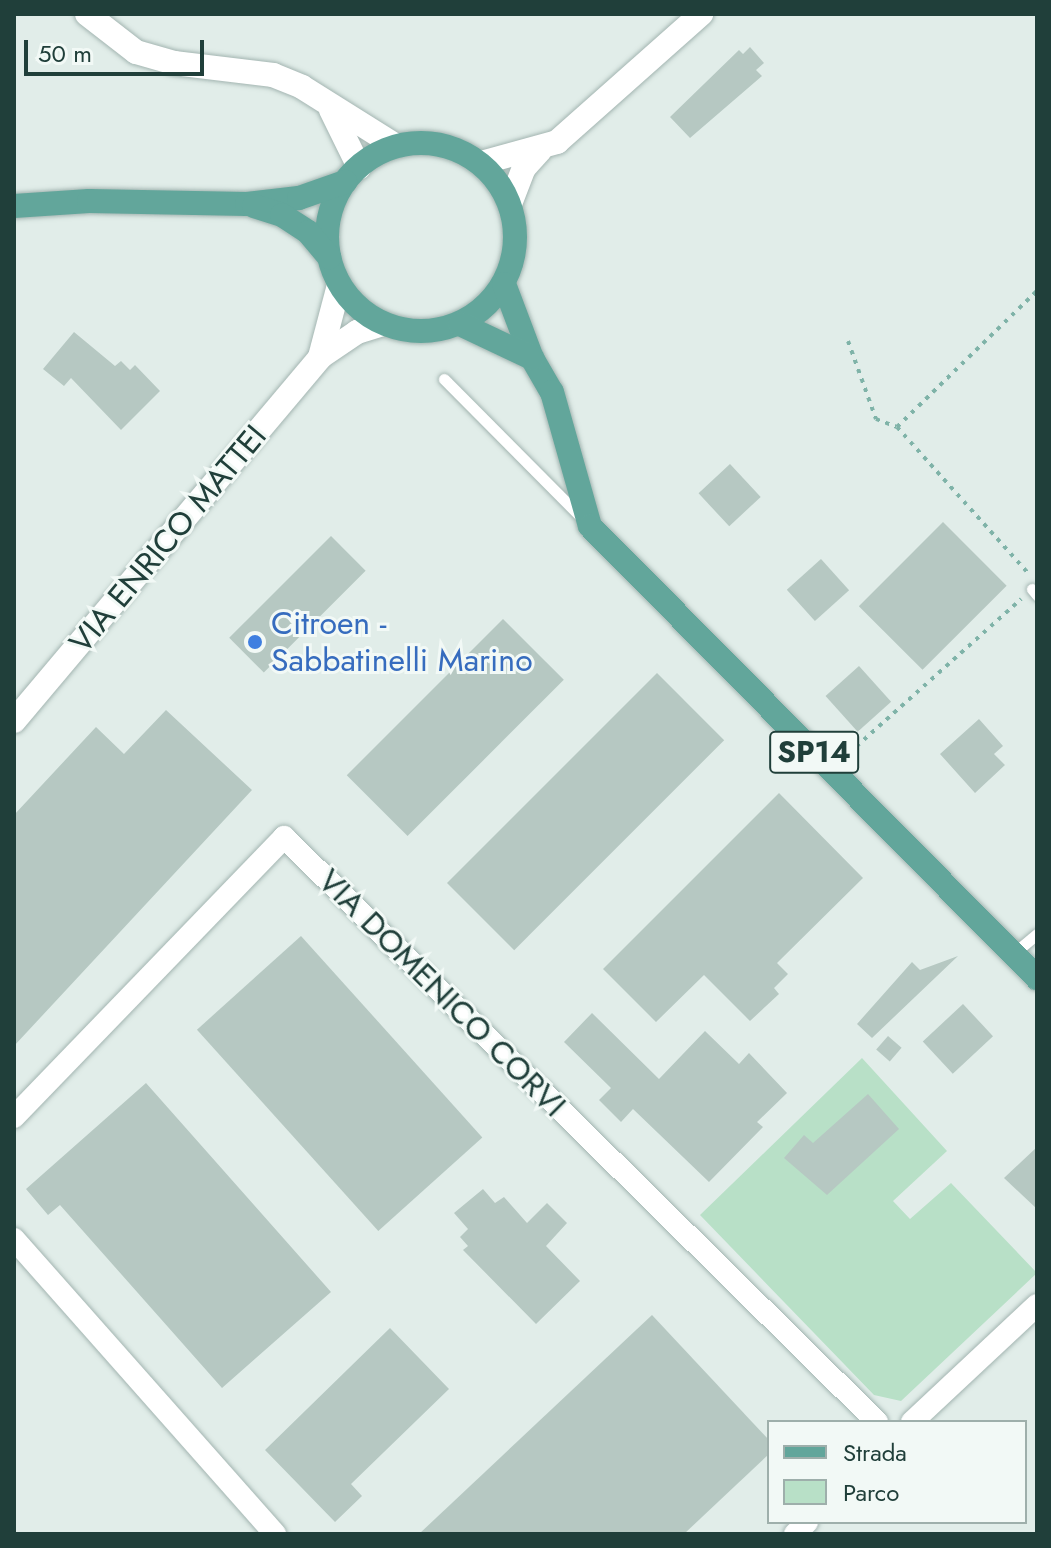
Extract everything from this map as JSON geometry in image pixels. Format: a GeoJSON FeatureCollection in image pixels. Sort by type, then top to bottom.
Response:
{"type":"FeatureCollection","features":[{"type":"Feature","properties":{"kind":"main road"},"geometry":{"type":"LineString","coordinates":[[87,14],[136,52],[174,63],[273,75],[396,146]]}},
{"type":"Feature","properties":{"kind":"main road"},"geometry":{"type":"LineString","coordinates":[[481,163],[540,150],[571,132],[701,14]]}},
{"type":"Feature","properties":{"kind":"main road"},"geometry":{"type":"LineString","coordinates":[[328,104],[352,174]]}},
{"type":"Feature","properties":{"kind":"main road"},"geometry":{"type":"LineString","coordinates":[[14,206],[89,201],[247,204],[299,198],[352,174],[396,146],[440,144],[481,163],[510,204],[516,231],[504,284],[485,308],[460,324],[421,332],[383,324],[366,314],[339,285],[329,257],[332,205],[352,174]]}},
{"type":"Feature","properties":{"kind":"main road"},"geometry":{"type":"LineString","coordinates":[[510,204],[524,168],[540,150]]}},
{"type":"Feature","properties":{"kind":"main road"},"geometry":{"type":"LineString","coordinates":[[247,204],[295,223],[329,257]]}},
{"type":"Feature","properties":{"kind":"main road","name":"SP14"},"geometry":{"type":"LineString","coordinates":[[504,284],[532,358],[556,404],[590,526],[1037,978]]}},
{"type":"Feature","properties":{"kind":"main road","name":"VIA ENRICO MATTEI"},"geometry":{"type":"LineString","coordinates":[[320,357],[339,285]]}},
{"type":"Feature","properties":{"kind":"main road","name":"VIA ENRICO MATTEI"},"geometry":{"type":"LineString","coordinates":[[14,721],[320,357],[357,332],[383,324]]}},
{"type":"Feature","properties":{"kind":"main road"},"geometry":{"type":"LineString","coordinates":[[460,324],[532,358]]}},
{"type":"Feature","properties":{"kind":"street","name":"VIA DOMENICO CORVI"},"geometry":{"type":"LineString","coordinates":[[14,1117],[284,837],[875,1420]]}},
{"type":"Feature","properties":{"kind":"street"},"geometry":{"type":"LineString","coordinates":[[14,1239],[275,1534]]}},
{"type":"Feature","properties":{"kind":"street"},"geometry":{"type":"LineString","coordinates":[[914,1420],[1037,1305]]}},
{"type":"Feature","properties":{"kind":"lane"},"geometry":{"type":"LineString","coordinates":[[444,379],[590,526]]}},
{"type":"Feature","properties":{"kind":"lane"},"geometry":{"type":"LineString","coordinates":[[1013,954],[1037,934]]}},
{"type":"Feature","properties":{"kind":"path"},"geometry":{"type":"LineString","coordinates":[[897,427],[1037,291]]}},
{"type":"Feature","properties":{"kind":"path"},"geometry":{"type":"LineString","coordinates":[[831,769],[1035,589],[897,427],[876,419],[848,341]]}},
{"type":"Feature","properties":{"kind":"green space"},"geometry":{"type":"Polygon","coordinates":[[[862,1058],[947,1151],[893,1201],[910,1219],[951,1183],[1037,1273],[901,1401],[874,1395],[700,1215],[862,1058]]]}},
{"type":"Feature","properties":{"kind":"building"},"geometry":{"type":"Polygon","coordinates":[[[750,47],[764,63],[756,70],[762,76],[690,138],[670,117],[739,50],[743,54],[750,47]]]}},
{"type":"Feature","properties":{"kind":"building"},"geometry":{"type":"Polygon","coordinates":[[[74,332],[115,366],[121,361],[130,370],[135,365],[160,391],[121,430],[71,378],[64,386],[43,369],[74,332]]]}},
{"type":"Feature","properties":{"kind":"building"},"geometry":{"type":"Polygon","coordinates":[[[730,464],[761,497],[729,526],[699,493],[730,464]]]}},
{"type":"Feature","properties":{"kind":"building"},"geometry":{"type":"Polygon","coordinates":[[[943,522],[1007,586],[922,670],[859,606],[943,522]]]}},
{"type":"Feature","properties":{"kind":"building"},"geometry":{"type":"Polygon","coordinates":[[[331,536],[366,571],[264,672],[229,638],[331,536]]]}},
{"type":"Feature","properties":{"kind":"building"},"geometry":{"type":"Polygon","coordinates":[[[821,559],[849,590],[815,621],[787,590],[821,559]]]}},
{"type":"Feature","properties":{"kind":"building"},"geometry":{"type":"Polygon","coordinates":[[[503,619],[564,680],[408,836],[347,775],[503,619]]]}},
{"type":"Feature","properties":{"kind":"building"},"geometry":{"type":"Polygon","coordinates":[[[859,666],[891,702],[858,732],[826,696],[859,666]]]}},
{"type":"Feature","properties":{"kind":"building"},"geometry":{"type":"Polygon","coordinates":[[[657,673],[724,740],[514,950],[447,883],[657,673]]]}},
{"type":"Feature","properties":{"kind":"building"},"geometry":{"type":"Polygon","coordinates":[[[166,710],[252,790],[14,1046],[14,815],[96,727],[124,754],[166,710]]]}},
{"type":"Feature","properties":{"kind":"building"},"geometry":{"type":"Polygon","coordinates":[[[979,719],[1003,746],[994,754],[1005,765],[975,793],[940,754],[979,719]]]}},
{"type":"Feature","properties":{"kind":"building"},"geometry":{"type":"Polygon","coordinates":[[[779,793],[863,878],[777,963],[788,974],[774,988],[779,994],[750,1021],[704,975],[656,1022],[603,969],[779,793]]]}},
{"type":"Feature","properties":{"kind":"building"},"geometry":{"type":"Polygon","coordinates":[[[301,936],[482,1137],[378,1231],[197,1030],[301,936]]]}},
{"type":"Feature","properties":{"kind":"building"},"geometry":{"type":"Polygon","coordinates":[[[958,956],[872,1038],[857,1024],[912,962],[920,970],[958,956]]]}},
{"type":"Feature","properties":{"kind":"building"},"geometry":{"type":"Polygon","coordinates":[[[963,1004],[993,1036],[953,1074],[923,1042],[963,1004]]]}},
{"type":"Feature","properties":{"kind":"building"},"geometry":{"type":"Polygon","coordinates":[[[592,1013],[659,1079],[705,1031],[739,1064],[749,1053],[787,1093],[757,1122],[763,1127],[709,1182],[633,1109],[621,1122],[599,1100],[611,1088],[564,1042],[592,1013]]]}},
{"type":"Feature","properties":{"kind":"building"},"geometry":{"type":"Polygon","coordinates":[[[888,1036],[902,1048],[890,1061],[876,1050],[888,1036]]]}},
{"type":"Feature","properties":{"kind":"building"},"geometry":{"type":"Polygon","coordinates":[[[146,1083],[331,1292],[222,1388],[60,1205],[48,1215],[26,1189],[146,1083]]]}},
{"type":"Feature","properties":{"kind":"building"},"geometry":{"type":"Polygon","coordinates":[[[868,1094],[899,1129],[827,1195],[784,1158],[804,1135],[813,1143],[868,1094]]]}},
{"type":"Feature","properties":{"kind":"building"},"geometry":{"type":"Polygon","coordinates":[[[1037,1147],[1037,1209],[1004,1178],[1037,1147]]]}},
{"type":"Feature","properties":{"kind":"building"},"geometry":{"type":"Polygon","coordinates":[[[483,1189],[495,1203],[504,1197],[527,1223],[547,1203],[567,1223],[546,1246],[580,1281],[536,1324],[463,1250],[468,1246],[460,1237],[468,1229],[454,1213],[483,1189]]]}},
{"type":"Feature","properties":{"kind":"building"},"geometry":{"type":"Polygon","coordinates":[[[652,1315],[767,1438],[767,1456],[684,1534],[419,1534],[652,1315]]]}},
{"type":"Feature","properties":{"kind":"building"},"geometry":{"type":"Polygon","coordinates":[[[390,1328],[449,1389],[351,1484],[362,1496],[335,1522],[265,1450],[390,1328]]]}},
{"type":"Feature","properties":{"kind":"place","name":"Citroen - Sabbatinelli Marino"},"geometry":{"type":"Point","coordinates":[255,642]}}]}
